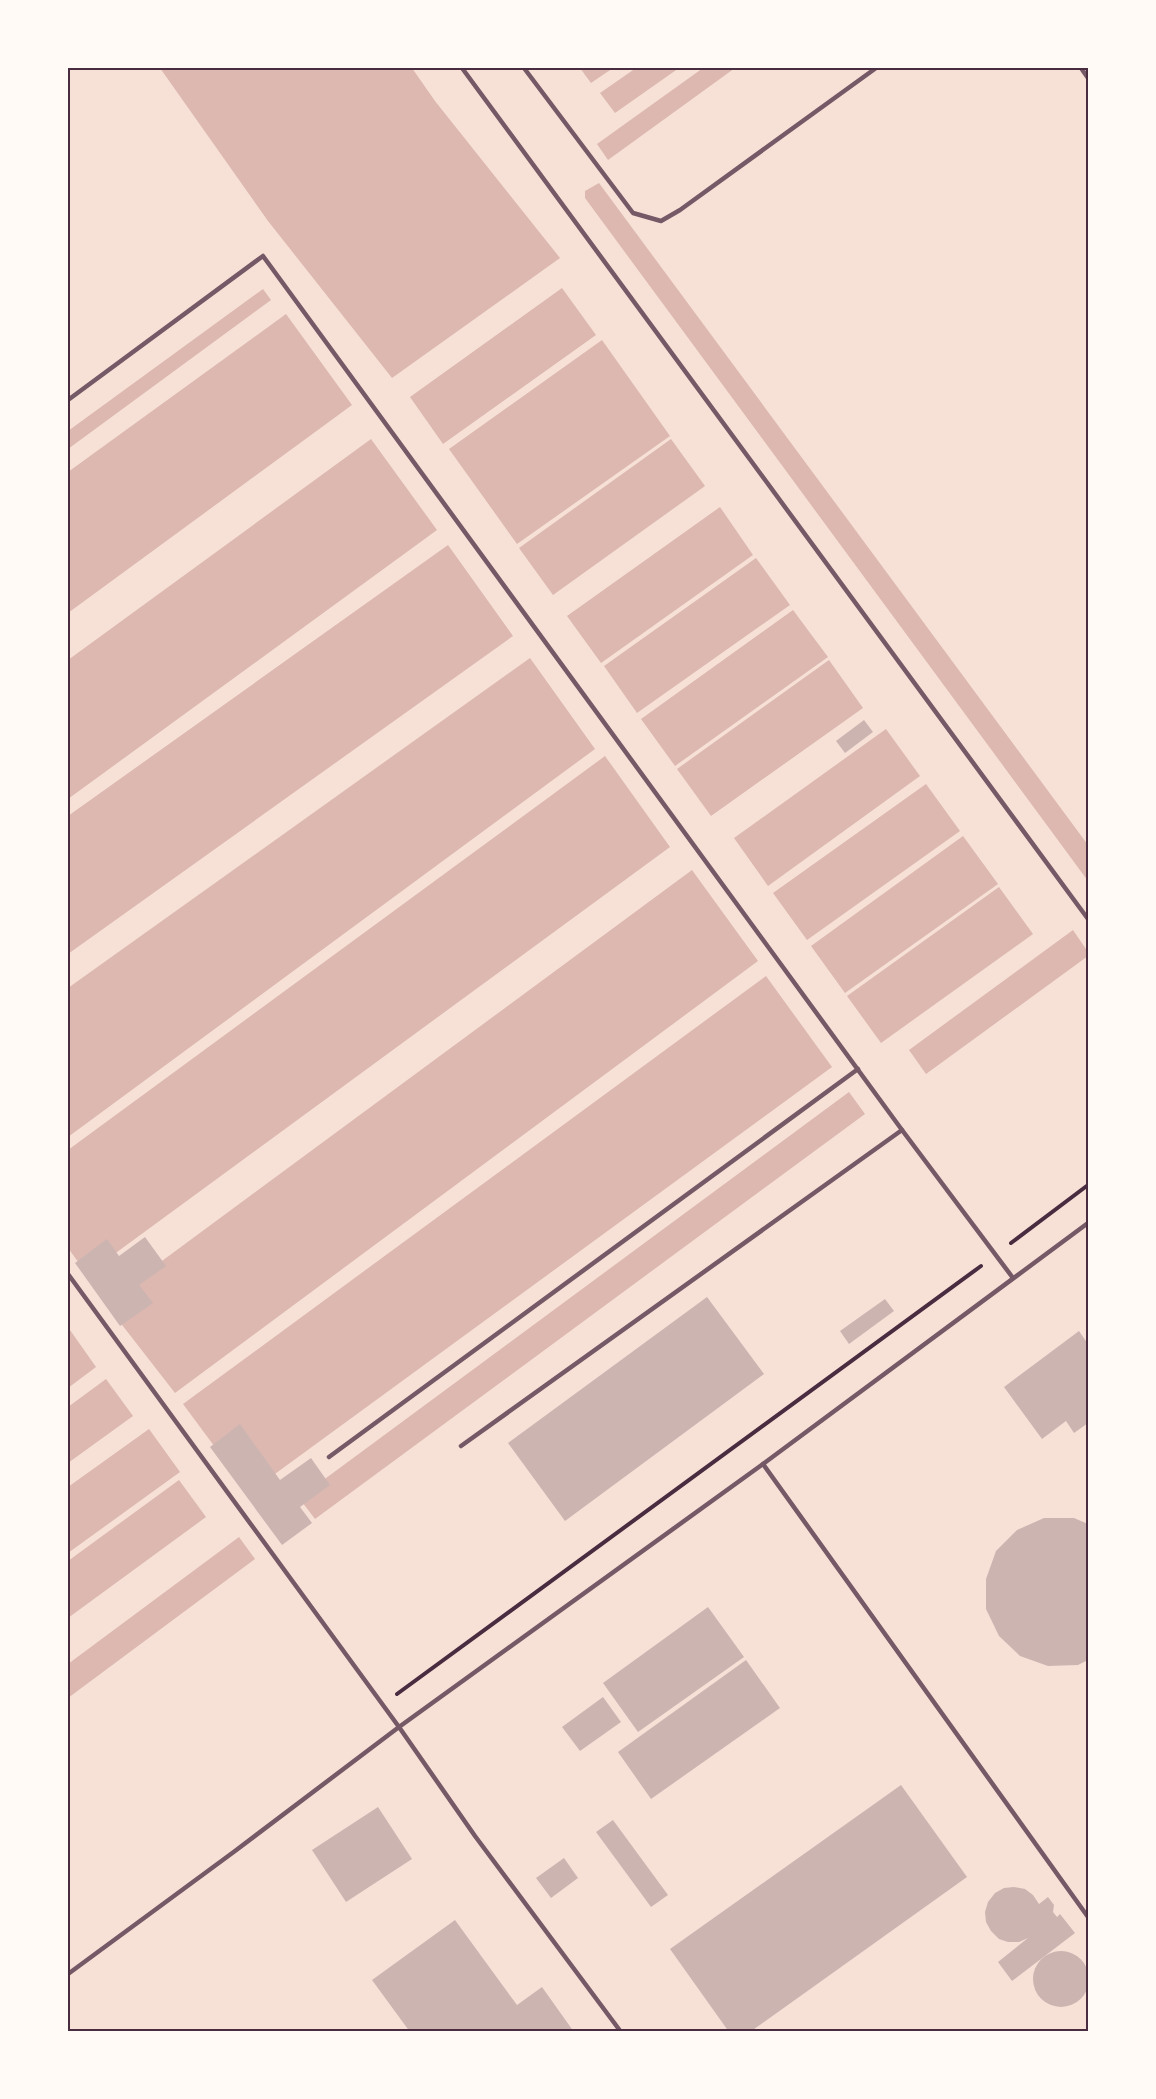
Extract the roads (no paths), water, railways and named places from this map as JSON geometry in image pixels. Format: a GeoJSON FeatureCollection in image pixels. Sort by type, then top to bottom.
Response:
{"type":"FeatureCollection","features":[{"type":"Feature","properties":{"kind":"lane"},"geometry":{"type":"LineString","coordinates":[[462,68],[1089,919]]}},
{"type":"Feature","properties":{"kind":"lane"},"geometry":{"type":"LineString","coordinates":[[524,68],[633,213],[661,221],[680,210],[876,68]]}},
{"type":"Feature","properties":{"kind":"lane"},"geometry":{"type":"LineString","coordinates":[[1081,68],[1089,78]]}},
{"type":"Feature","properties":{"kind":"lane"},"geometry":{"type":"LineString","coordinates":[[68,400],[263,256],[902,1130],[1013,1278]]}},
{"type":"Feature","properties":{"kind":"lane"},"geometry":{"type":"LineString","coordinates":[[329,1457],[858,1069]]}},
{"type":"Feature","properties":{"kind":"lane"},"geometry":{"type":"LineString","coordinates":[[461,1446],[902,1130]]}},
{"type":"Feature","properties":{"kind":"lane"},"geometry":{"type":"LineString","coordinates":[[68,1974],[399,1726],[763,1464],[1089,1223]]}},
{"type":"Feature","properties":{"kind":"lane"},"geometry":{"type":"LineString","coordinates":[[68,1274],[381,1705],[399,1726],[475,1836],[621,2031]]}},
{"type":"Feature","properties":{"kind":"lane"},"geometry":{"type":"LineString","coordinates":[[763,1464],[1089,1917]]}}]}
